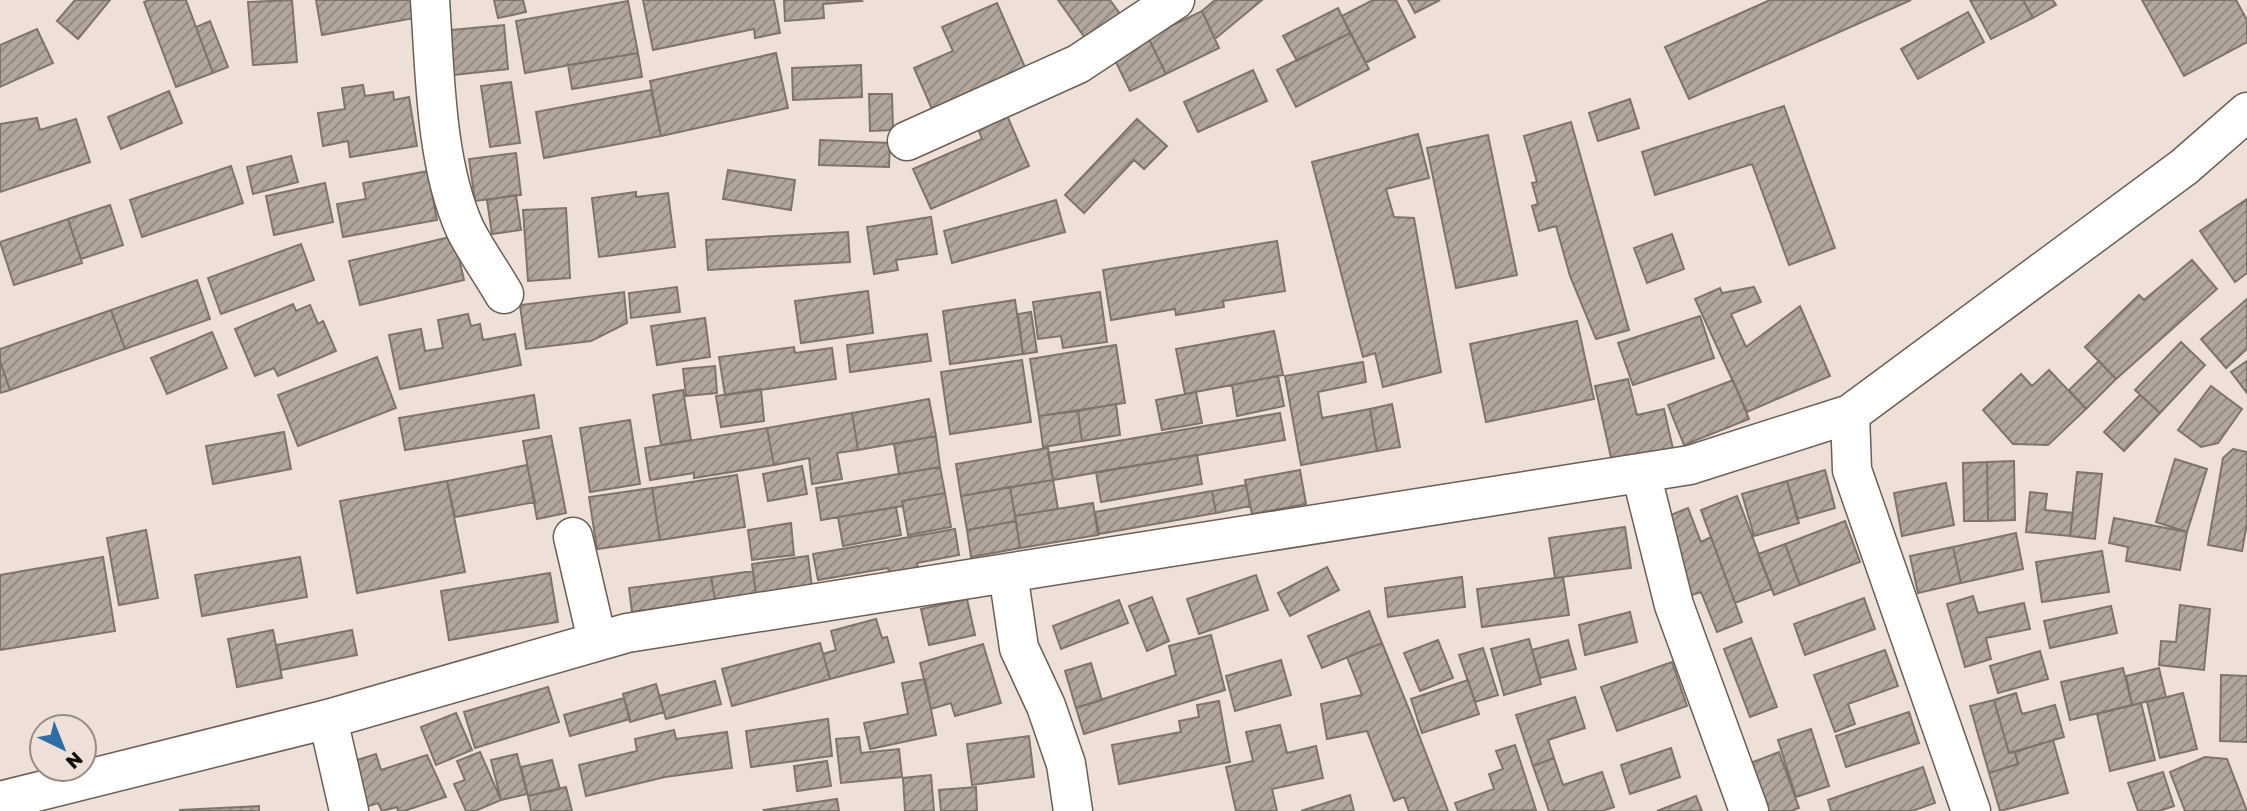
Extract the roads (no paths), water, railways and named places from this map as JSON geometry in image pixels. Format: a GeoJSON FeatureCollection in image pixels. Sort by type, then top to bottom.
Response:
{"type":"FeatureCollection","features":[{"type":"Feature","properties":{"kind":"street"},"geometry":{"type":"LineString","coordinates":[[430,0],[437,104],[450,181],[465,229],[505,294]]}},
{"type":"Feature","properties":{"kind":"street"},"geometry":{"type":"LineString","coordinates":[[907,141],[1078,64],[1175,0]]}},
{"type":"Feature","properties":{"kind":"street"},"geometry":{"type":"LineString","coordinates":[[0,801],[328,719],[597,640],[1690,466],[1850,414],[2184,167],[2247,112]]}},
{"type":"Feature","properties":{"kind":"street"},"geometry":{"type":"LineString","coordinates":[[1850,414],[1853,470],[1971,811]]}},
{"type":"Feature","properties":{"kind":"street"},"geometry":{"type":"LineString","coordinates":[[1641,473],[1674,605],[1749,811]]}},
{"type":"Feature","properties":{"kind":"street"},"geometry":{"type":"LineString","coordinates":[[573,537],[597,640]]}},
{"type":"Feature","properties":{"kind":"street"},"geometry":{"type":"LineString","coordinates":[[1009,573],[1019,648],[1046,706],[1066,764],[1073,811]]}},
{"type":"Feature","properties":{"kind":"street"},"geometry":{"type":"LineString","coordinates":[[328,719],[349,811]]}}]}
